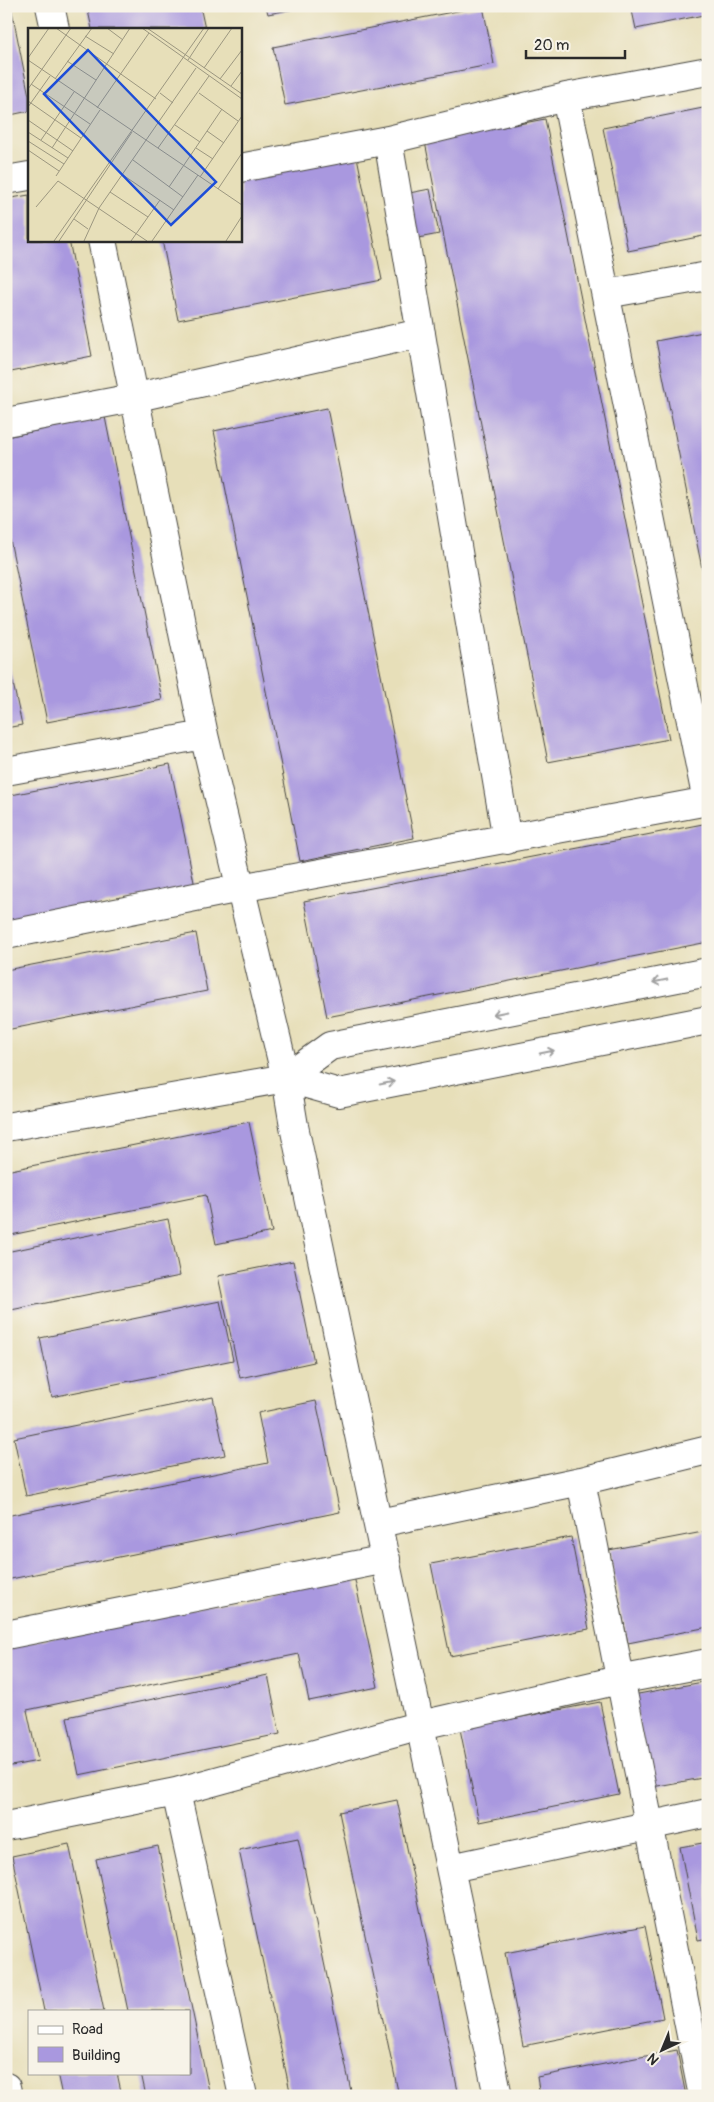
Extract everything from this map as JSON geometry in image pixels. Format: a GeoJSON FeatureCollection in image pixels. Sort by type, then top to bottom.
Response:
{"type":"FeatureCollection","features":[{"type":"Feature","properties":{"kind":"street"},"geometry":{"type":"LineString","coordinates":[[50,6],[55,28]]}},
{"type":"Feature","properties":{"kind":"street"},"geometry":{"type":"LineString","coordinates":[[241,168],[388,140],[566,97],[708,71]]}},
{"type":"Feature","properties":{"kind":"street"},"geometry":{"type":"LineString","coordinates":[[6,935],[240,888],[507,840],[707,801],[566,97]]}},
{"type":"Feature","properties":{"kind":"street"},"geometry":{"type":"LineString","coordinates":[[388,140],[507,840]]}},
{"type":"Feature","properties":{"kind":"street"},"geometry":{"type":"LineString","coordinates":[[6,180],[28,176]]}},
{"type":"Feature","properties":{"kind":"street"},"geometry":{"type":"LineString","coordinates":[[102,241],[133,398],[204,735],[286,1078],[296,1136],[379,1523],[498,2096]]}},
{"type":"Feature","properties":{"kind":"street"},"geometry":{"type":"LineString","coordinates":[[606,294],[708,276]]}},
{"type":"Feature","properties":{"kind":"street"},"geometry":{"type":"LineString","coordinates":[[6,422],[133,398],[421,333]]}},
{"type":"Feature","properties":{"kind":"street"},"geometry":{"type":"LineString","coordinates":[[6,771],[204,735]]}},
{"type":"Feature","properties":{"kind":"street"},"geometry":{"type":"LineString","coordinates":[[286,1078],[330,1046],[708,972]]}},
{"type":"Feature","properties":{"kind":"street"},"geometry":{"type":"LineString","coordinates":[[6,1127],[286,1078],[339,1093],[708,1020]]}},
{"type":"Feature","properties":{"kind":"street"},"geometry":{"type":"LineString","coordinates":[[379,1523],[581,1481],[708,1450]]}},
{"type":"Feature","properties":{"kind":"street"},"geometry":{"type":"LineString","coordinates":[[581,1481],[703,2096]]}},
{"type":"Feature","properties":{"kind":"street"},"geometry":{"type":"LineString","coordinates":[[6,1635],[386,1559]]}},
{"type":"Feature","properties":{"kind":"street"},"geometry":{"type":"LineString","coordinates":[[6,1826],[176,1792],[421,1725],[619,1680],[708,1663]]}},
{"type":"Feature","properties":{"kind":"street"},"geometry":{"type":"LineString","coordinates":[[176,1792],[243,2096]]}},
{"type":"Feature","properties":{"kind":"street"},"geometry":{"type":"LineString","coordinates":[[451,1868],[708,1813]]}},
{"type":"Feature","properties":{"kind":"street"},"geometry":{"type":"LineString","coordinates":[[6,2087],[8,2096]]}},
{"type":"Feature","properties":{"kind":"building"},"geometry":{"type":"Polygon","coordinates":[[[6,6],[11,6],[28,91],[28,111],[6,116],[6,6]]]}},
{"type":"Feature","properties":{"kind":"building"},"geometry":{"type":"Polygon","coordinates":[[[87,6],[200,6],[205,28],[92,28],[87,6]]]}},
{"type":"Feature","properties":{"kind":"building"},"geometry":{"type":"Polygon","coordinates":[[[266,6],[305,6],[305,7],[268,14],[266,6]]]}},
{"type":"Feature","properties":{"kind":"building"},"geometry":{"type":"Polygon","coordinates":[[[483,6],[494,64],[285,105],[273,47],[483,6]]]}},
{"type":"Feature","properties":{"kind":"building"},"geometry":{"type":"Polygon","coordinates":[[[631,6],[708,6],[708,14],[636,29],[631,6]]]}},
{"type":"Feature","properties":{"kind":"building"},"geometry":{"type":"Polygon","coordinates":[[[708,107],[708,235],[628,251],[603,128],[708,107]]]}},
{"type":"Feature","properties":{"kind":"building"},"geometry":{"type":"Polygon","coordinates":[[[545,119],[669,739],[548,762],[425,142],[545,119]]]}},
{"type":"Feature","properties":{"kind":"building"},"geometry":{"type":"Polygon","coordinates":[[[356,152],[382,280],[178,320],[162,241],[241,241],[241,175],[356,152]]]}},
{"type":"Feature","properties":{"kind":"building"},"geometry":{"type":"Polygon","coordinates":[[[430,189],[439,234],[413,239],[404,194],[430,189]]]}},
{"type":"Feature","properties":{"kind":"building"},"geometry":{"type":"Polygon","coordinates":[[[28,195],[28,241],[69,241],[92,356],[6,373],[6,199],[28,195]]]}},
{"type":"Feature","properties":{"kind":"building"},"geometry":{"type":"Polygon","coordinates":[[[708,331],[708,593],[707,593],[656,341],[708,331]]]}},
{"type":"Feature","properties":{"kind":"building"},"geometry":{"type":"Polygon","coordinates":[[[327,408],[414,838],[300,861],[214,431],[327,408]]]}},
{"type":"Feature","properties":{"kind":"building"},"geometry":{"type":"Polygon","coordinates":[[[105,417],[162,700],[47,722],[6,520],[6,437],[105,417]]]}},
{"type":"Feature","properties":{"kind":"building"},"geometry":{"type":"Polygon","coordinates":[[[6,650],[22,725],[6,728],[6,650]]]}},
{"type":"Feature","properties":{"kind":"building"},"geometry":{"type":"Polygon","coordinates":[[[170,764],[195,887],[6,924],[6,796],[170,764]]]}},
{"type":"Feature","properties":{"kind":"building"},"geometry":{"type":"Polygon","coordinates":[[[708,823],[708,942],[327,1017],[304,901],[708,823]]]}},
{"type":"Feature","properties":{"kind":"building"},"geometry":{"type":"Polygon","coordinates":[[[196,933],[207,991],[6,1030],[6,970],[196,933]]]}},
{"type":"Feature","properties":{"kind":"building"},"geometry":{"type":"Polygon","coordinates":[[[249,1122],[272,1232],[216,1244],[206,1195],[6,1236],[6,1171],[249,1122]]]}},
{"type":"Feature","properties":{"kind":"building"},"geometry":{"type":"Polygon","coordinates":[[[168,1219],[180,1276],[6,1311],[6,1252],[168,1219]]]}},
{"type":"Feature","properties":{"kind":"building"},"geometry":{"type":"Polygon","coordinates":[[[293,1261],[314,1362],[240,1378],[218,1276],[293,1261]]]}},
{"type":"Feature","properties":{"kind":"building"},"geometry":{"type":"Polygon","coordinates":[[[220,1301],[233,1360],[52,1397],[40,1338],[220,1301]]]}},
{"type":"Feature","properties":{"kind":"building"},"geometry":{"type":"Polygon","coordinates":[[[213,1397],[225,1455],[26,1496],[14,1438],[213,1397]]]}},
{"type":"Feature","properties":{"kind":"building"},"geometry":{"type":"Polygon","coordinates":[[[316,1401],[340,1512],[6,1580],[6,1516],[268,1463],[258,1413],[316,1401]]]}},
{"type":"Feature","properties":{"kind":"building"},"geometry":{"type":"Polygon","coordinates":[[[708,1531],[708,1627],[628,1643],[609,1550],[708,1531]]]}},
{"type":"Feature","properties":{"kind":"building"},"geometry":{"type":"Polygon","coordinates":[[[571,1537],[589,1629],[450,1656],[431,1564],[571,1537]]]}},
{"type":"Feature","properties":{"kind":"building"},"geometry":{"type":"Polygon","coordinates":[[[354,1576],[378,1687],[309,1701],[299,1654],[27,1710],[38,1761],[6,1767],[6,1647],[354,1576]]]}},
{"type":"Feature","properties":{"kind":"building"},"geometry":{"type":"Polygon","coordinates":[[[268,1675],[280,1734],[79,1775],[67,1717],[268,1675]]]}},
{"type":"Feature","properties":{"kind":"building"},"geometry":{"type":"Polygon","coordinates":[[[708,1681],[708,1777],[652,1787],[633,1695],[708,1681]]]}},
{"type":"Feature","properties":{"kind":"building"},"geometry":{"type":"Polygon","coordinates":[[[600,1702],[619,1794],[479,1822],[460,1729],[600,1702]]]}},
{"type":"Feature","properties":{"kind":"building"},"geometry":{"type":"Polygon","coordinates":[[[397,1800],[459,2096],[399,2096],[339,1812],[397,1800]]]}},
{"type":"Feature","properties":{"kind":"building"},"geometry":{"type":"Polygon","coordinates":[[[298,1838],[352,2096],[291,2096],[239,1850],[298,1838]]]}},
{"type":"Feature","properties":{"kind":"building"},"geometry":{"type":"Polygon","coordinates":[[[708,1842],[708,1938],[698,1940],[680,1847],[708,1842]]]}},
{"type":"Feature","properties":{"kind":"building"},"geometry":{"type":"Polygon","coordinates":[[[69,1844],[104,2010],[44,2010],[12,1856],[69,1844]]]}},
{"type":"Feature","properties":{"kind":"building"},"geometry":{"type":"Polygon","coordinates":[[[158,1846],[210,2096],[146,2096],[141,2074],[190,2074],[190,2010],[128,2010],[96,1859],[158,1846]]]}},
{"type":"Feature","properties":{"kind":"building"},"geometry":{"type":"Polygon","coordinates":[[[645,1926],[663,2018],[523,2046],[505,1953],[645,1926]]]}},
{"type":"Feature","properties":{"kind":"building"},"geometry":{"type":"Polygon","coordinates":[[[677,2050],[686,2096],[540,2096],[537,2077],[677,2050]]]}},
{"type":"Feature","properties":{"kind":"building"},"geometry":{"type":"Polygon","coordinates":[[[57,2074],[117,2074],[122,2096],[62,2096],[57,2074]]]}}]}
